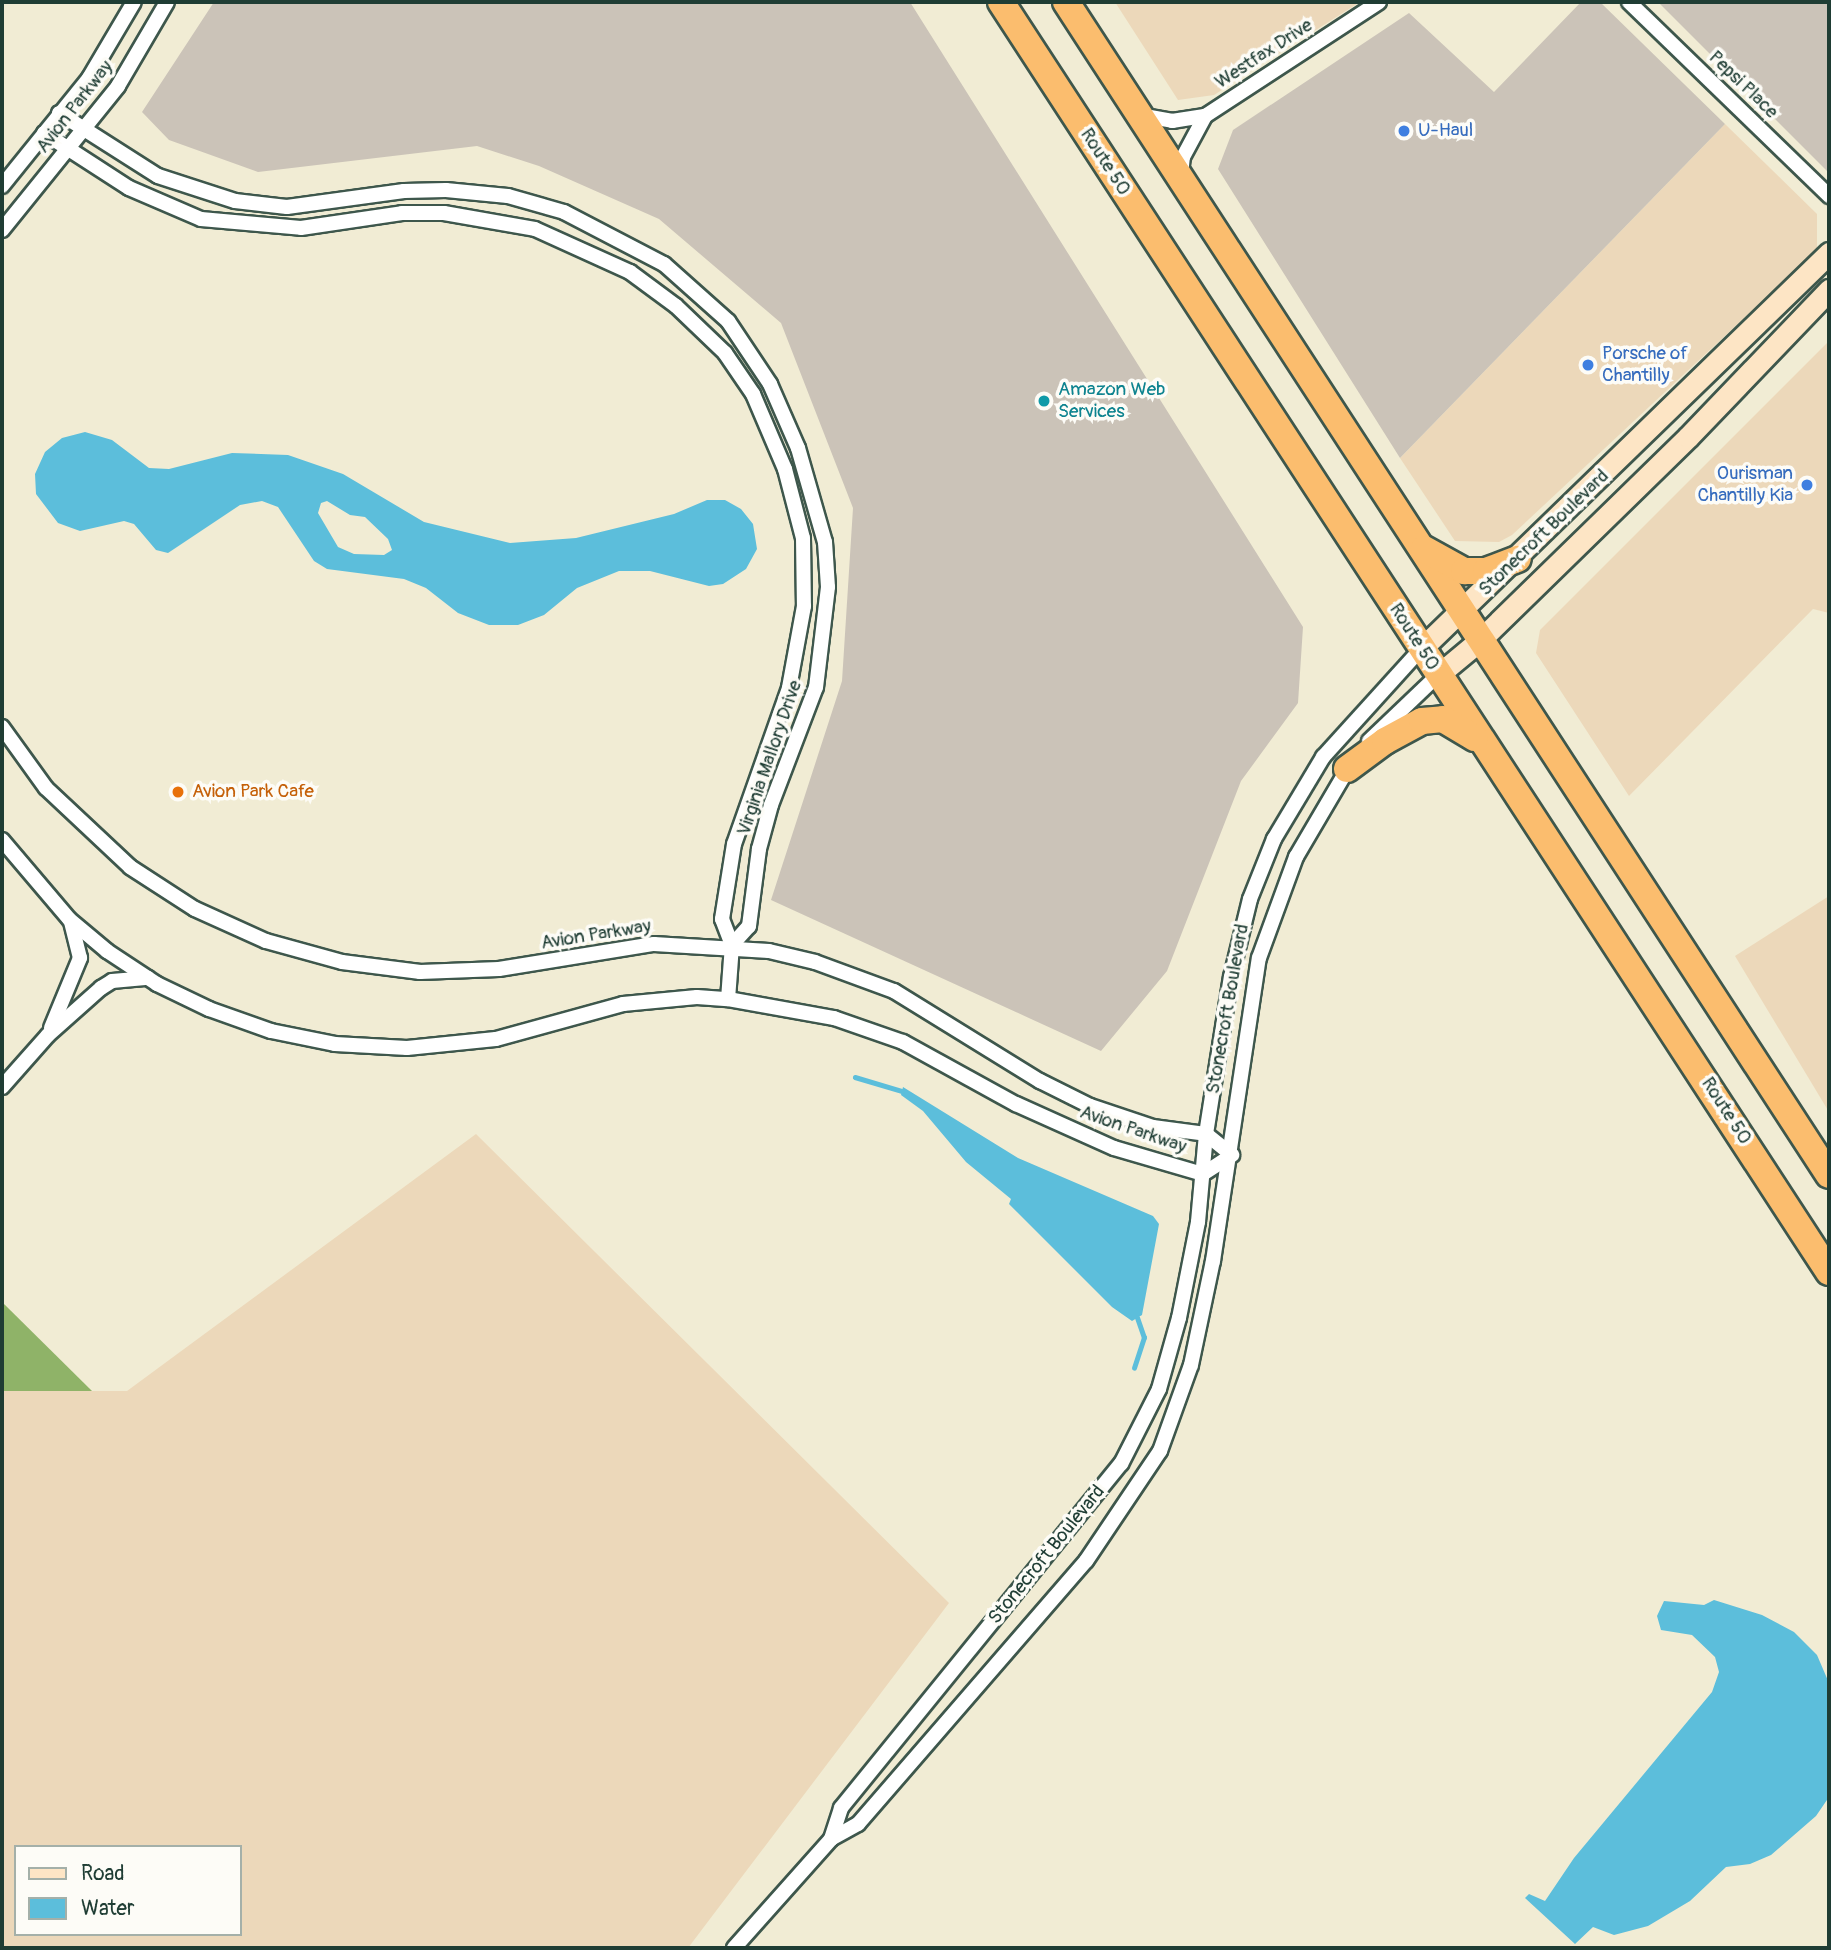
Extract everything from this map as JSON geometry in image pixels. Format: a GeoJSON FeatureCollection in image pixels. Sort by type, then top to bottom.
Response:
{"type":"FeatureCollection","features":[{"type":"Feature","properties":{"kind":"highway","name":"Route 50"},"geometry":{"type":"LineString","coordinates":[[1001,2],[1829,1272]]}},
{"type":"Feature","properties":{"kind":"highway"},"geometry":{"type":"LineString","coordinates":[[1066,2],[1479,641],[1829,1175]]}},
{"type":"Feature","properties":{"kind":"highway"},"geometry":{"type":"LineString","coordinates":[[1419,546],[1464,571],[1486,572],[1518,559]]}},
{"type":"Feature","properties":{"kind":"highway"},"geometry":{"type":"LineString","coordinates":[[1346,769],[1385,741],[1429,720],[1443,719],[1460,726],[1483,744]]}},
{"type":"Feature","properties":{"kind":"main road","name":"Stonecroft Boulevard"},"geometry":{"type":"LineString","coordinates":[[1421,649],[1518,559],[1829,253]]}},
{"type":"Feature","properties":{"kind":"main road","name":"Stonecroft Boulevard"},"geometry":{"type":"LineString","coordinates":[[1438,675],[1479,641],[1820,305],[1829,289]]}},
{"type":"Feature","properties":{"kind":"street","name":"Westfax Drive"},"geometry":{"type":"LineString","coordinates":[[1139,114],[1172,121],[1205,116],[1379,2]]}},
{"type":"Feature","properties":{"kind":"street","name":"Pepsi Place"},"geometry":{"type":"LineString","coordinates":[[1629,2],[1829,196]]}},
{"type":"Feature","properties":{"kind":"street","name":"Avion Parkway"},"geometry":{"type":"LineString","coordinates":[[2,186],[104,58],[134,3]]}},
{"type":"Feature","properties":{"kind":"street","name":"Avion Parkway"},"geometry":{"type":"LineString","coordinates":[[2,230],[125,76],[164,8]]}},
{"type":"Feature","properties":{"kind":"street","name":"Virginia Mallory Drive"},"geometry":{"type":"LineString","coordinates":[[59,113],[158,176],[234,201],[287,207],[404,191],[446,190],[508,197],[564,212],[664,264],[727,321],[770,383],[798,448],[825,542],[828,587],[816,687],[771,805],[759,849],[749,926],[732,946]]}},
{"type":"Feature","properties":{"kind":"street","name":"Westfax Drive"},"geometry":{"type":"LineString","coordinates":[[1181,179],[1183,158],[1205,116]]}},
{"type":"Feature","properties":{"kind":"street","name":"Virginia Mallory Drive"},"geometry":{"type":"LineString","coordinates":[[44,133],[128,188],[201,219],[301,228],[402,213],[444,213],[535,229],[629,272],[676,306],[725,354],[753,394],[785,469],[803,538],[802,620],[789,688],[734,844],[722,919],[732,946],[728,999]]}},
{"type":"Feature","properties":{"kind":"street","name":"Stonecroft Boulevard"},"geometry":{"type":"LineString","coordinates":[[831,1839],[841,1808],[1121,1464],[1159,1389],[1169,1358],[1192,1255],[1206,1133],[1238,940],[1273,839],[1323,757],[1421,649]]}},
{"type":"Feature","properties":{"kind":"street","name":"Stonecroft Boulevard"},"geometry":{"type":"LineString","coordinates":[[734,1948],[831,1839],[858,1824],[1086,1561],[1160,1451],[1191,1365],[1232,1155],[1259,958],[1296,857],[1346,769],[1381,728],[1438,675]]}},
{"type":"Feature","properties":{"kind":"street","name":"Avion Parkway"},"geometry":{"type":"LineString","coordinates":[[2,727],[46,788],[130,867],[230,927],[304,953],[381,969],[460,972],[654,944],[732,946],[769,951],[855,975],[922,1006],[1040,1081],[1090,1105],[1153,1127],[1206,1133],[1232,1155],[1203,1174],[1114,1148],[1061,1126],[946,1063],[857,1025],[728,999],[697,997],[623,1004],[496,1039],[375,1048],[271,1031],[209,1009],[148,978],[69,919],[2,840]]}},
{"type":"Feature","properties":{"kind":"street"},"geometry":{"type":"LineString","coordinates":[[48,1035],[80,958],[69,919]]}},
{"type":"Feature","properties":{"kind":"street"},"geometry":{"type":"LineString","coordinates":[[2,1087],[48,1035],[101,988],[112,981],[148,978]]}},
{"type":"Feature","properties":{"kind":"shaded area","name":"Amazon Web Services"},"geometry":{"type":"Polygon","coordinates":[[[214,2],[910,2],[1303,627],[1298,703],[1241,781],[1167,971],[1101,1051],[771,900],[842,681],[853,508],[781,323],[659,219],[539,166],[477,146],[258,172],[169,140],[142,112],[214,2]]]}},
{"type":"Feature","properties":{"kind":"shaded area"},"geometry":{"type":"Polygon","coordinates":[[[1115,2],[1360,2],[1214,95],[1178,100],[1115,2]]]}},
{"type":"Feature","properties":{"kind":"shaded area"},"geometry":{"type":"Polygon","coordinates":[[[1581,2],[1600,2],[1725,124],[1400,458],[1218,169],[1233,130],[1409,13],[1494,92],[1581,2]]]}},
{"type":"Feature","properties":{"kind":"shaded area"},"geometry":{"type":"Polygon","coordinates":[[[1658,2],[1829,2],[1829,173],[1658,2]]]}},
{"type":"Feature","properties":{"kind":"shaded area"},"geometry":{"type":"Polygon","coordinates":[[[1725,124],[1817,214],[1817,250],[1512,535],[1499,542],[1455,541],[1400,458],[1725,124]]]}},
{"type":"Feature","properties":{"kind":"shaded area"},"geometry":{"type":"Polygon","coordinates":[[[1829,341],[1829,613],[1813,609],[1629,796],[1536,653],[1540,630],[1829,341]]]}},
{"type":"Feature","properties":{"kind":"shaded area"},"geometry":{"type":"Polygon","coordinates":[[[1829,896],[1829,1112],[1735,956],[1829,896]]]}},
{"type":"Feature","properties":{"kind":"shaded area"},"geometry":{"type":"Polygon","coordinates":[[[476,1134],[949,1603],[688,1948],[2,1948],[2,1391],[127,1391],[476,1134]]]}},
{"type":"Feature","properties":{"kind":"green space"},"geometry":{"type":"Polygon","coordinates":[[[2,1302],[92,1391],[2,1391],[2,1302]]]}},
{"type":"Feature","properties":{"kind":"water"},"geometry":{"type":"Polygon","coordinates":[[[85,432],[112,440],[149,468],[169,469],[232,453],[288,455],[343,474],[424,522],[510,543],[576,538],[674,514],[707,500],[725,500],[741,509],[753,524],[757,549],[746,569],[723,584],[709,586],[650,571],[619,571],[577,588],[544,615],[518,625],[489,625],[458,613],[426,588],[404,579],[327,569],[314,561],[278,507],[262,501],[240,505],[168,553],[156,550],[134,524],[124,521],[80,531],[58,523],[36,494],[35,474],[45,452],[62,438],[85,432]],[[327,501],[321,503],[318,513],[338,547],[354,554],[384,555],[392,550],[388,539],[365,517],[350,515],[327,501]]]}},
{"type":"Feature","properties":{"kind":"water"},"geometry":{"type":"Polygon","coordinates":[[[903,1087],[1018,1158],[1153,1216],[1159,1224],[1142,1315],[1132,1321],[1112,1307],[1009,1204],[1011,1199],[966,1162],[923,1111],[901,1095],[903,1087]]]}},
{"type":"Feature","properties":{"kind":"water"},"geometry":{"type":"Polygon","coordinates":[[[1714,1600],[1762,1615],[1794,1632],[1817,1655],[1829,1683],[1829,1797],[1816,1816],[1771,1855],[1750,1864],[1726,1867],[1690,1901],[1648,1926],[1614,1935],[1593,1927],[1575,1944],[1525,1898],[1529,1894],[1545,1901],[1574,1858],[1712,1692],[1719,1672],[1715,1657],[1692,1635],[1661,1630],[1657,1616],[1664,1601],[1704,1605],[1714,1600]]]}},
{"type":"Feature","properties":{"kind":"waterway"},"geometry":{"type":"LineString","coordinates":[[855,1077],[902,1091]]}},
{"type":"Feature","properties":{"kind":"waterway"},"geometry":{"type":"LineString","coordinates":[[1134,1368],[1144,1338],[1137,1318]]}},
{"type":"Feature","properties":{"kind":"place","name":"U-Haul"},"geometry":{"type":"Point","coordinates":[1404,131]}},
{"type":"Feature","properties":{"kind":"place","name":"Porsche of Chantilly"},"geometry":{"type":"Point","coordinates":[1588,365]}},
{"type":"Feature","properties":{"kind":"place","name":"Amazon Web Services"},"geometry":{"type":"Point","coordinates":[1044,401]}},
{"type":"Feature","properties":{"kind":"place","name":"Ourisman Chantilly Kia"},"geometry":{"type":"Point","coordinates":[1807,485]}},
{"type":"Feature","properties":{"kind":"place","name":"Avion Park Cafe"},"geometry":{"type":"Point","coordinates":[178,792]}}]}
